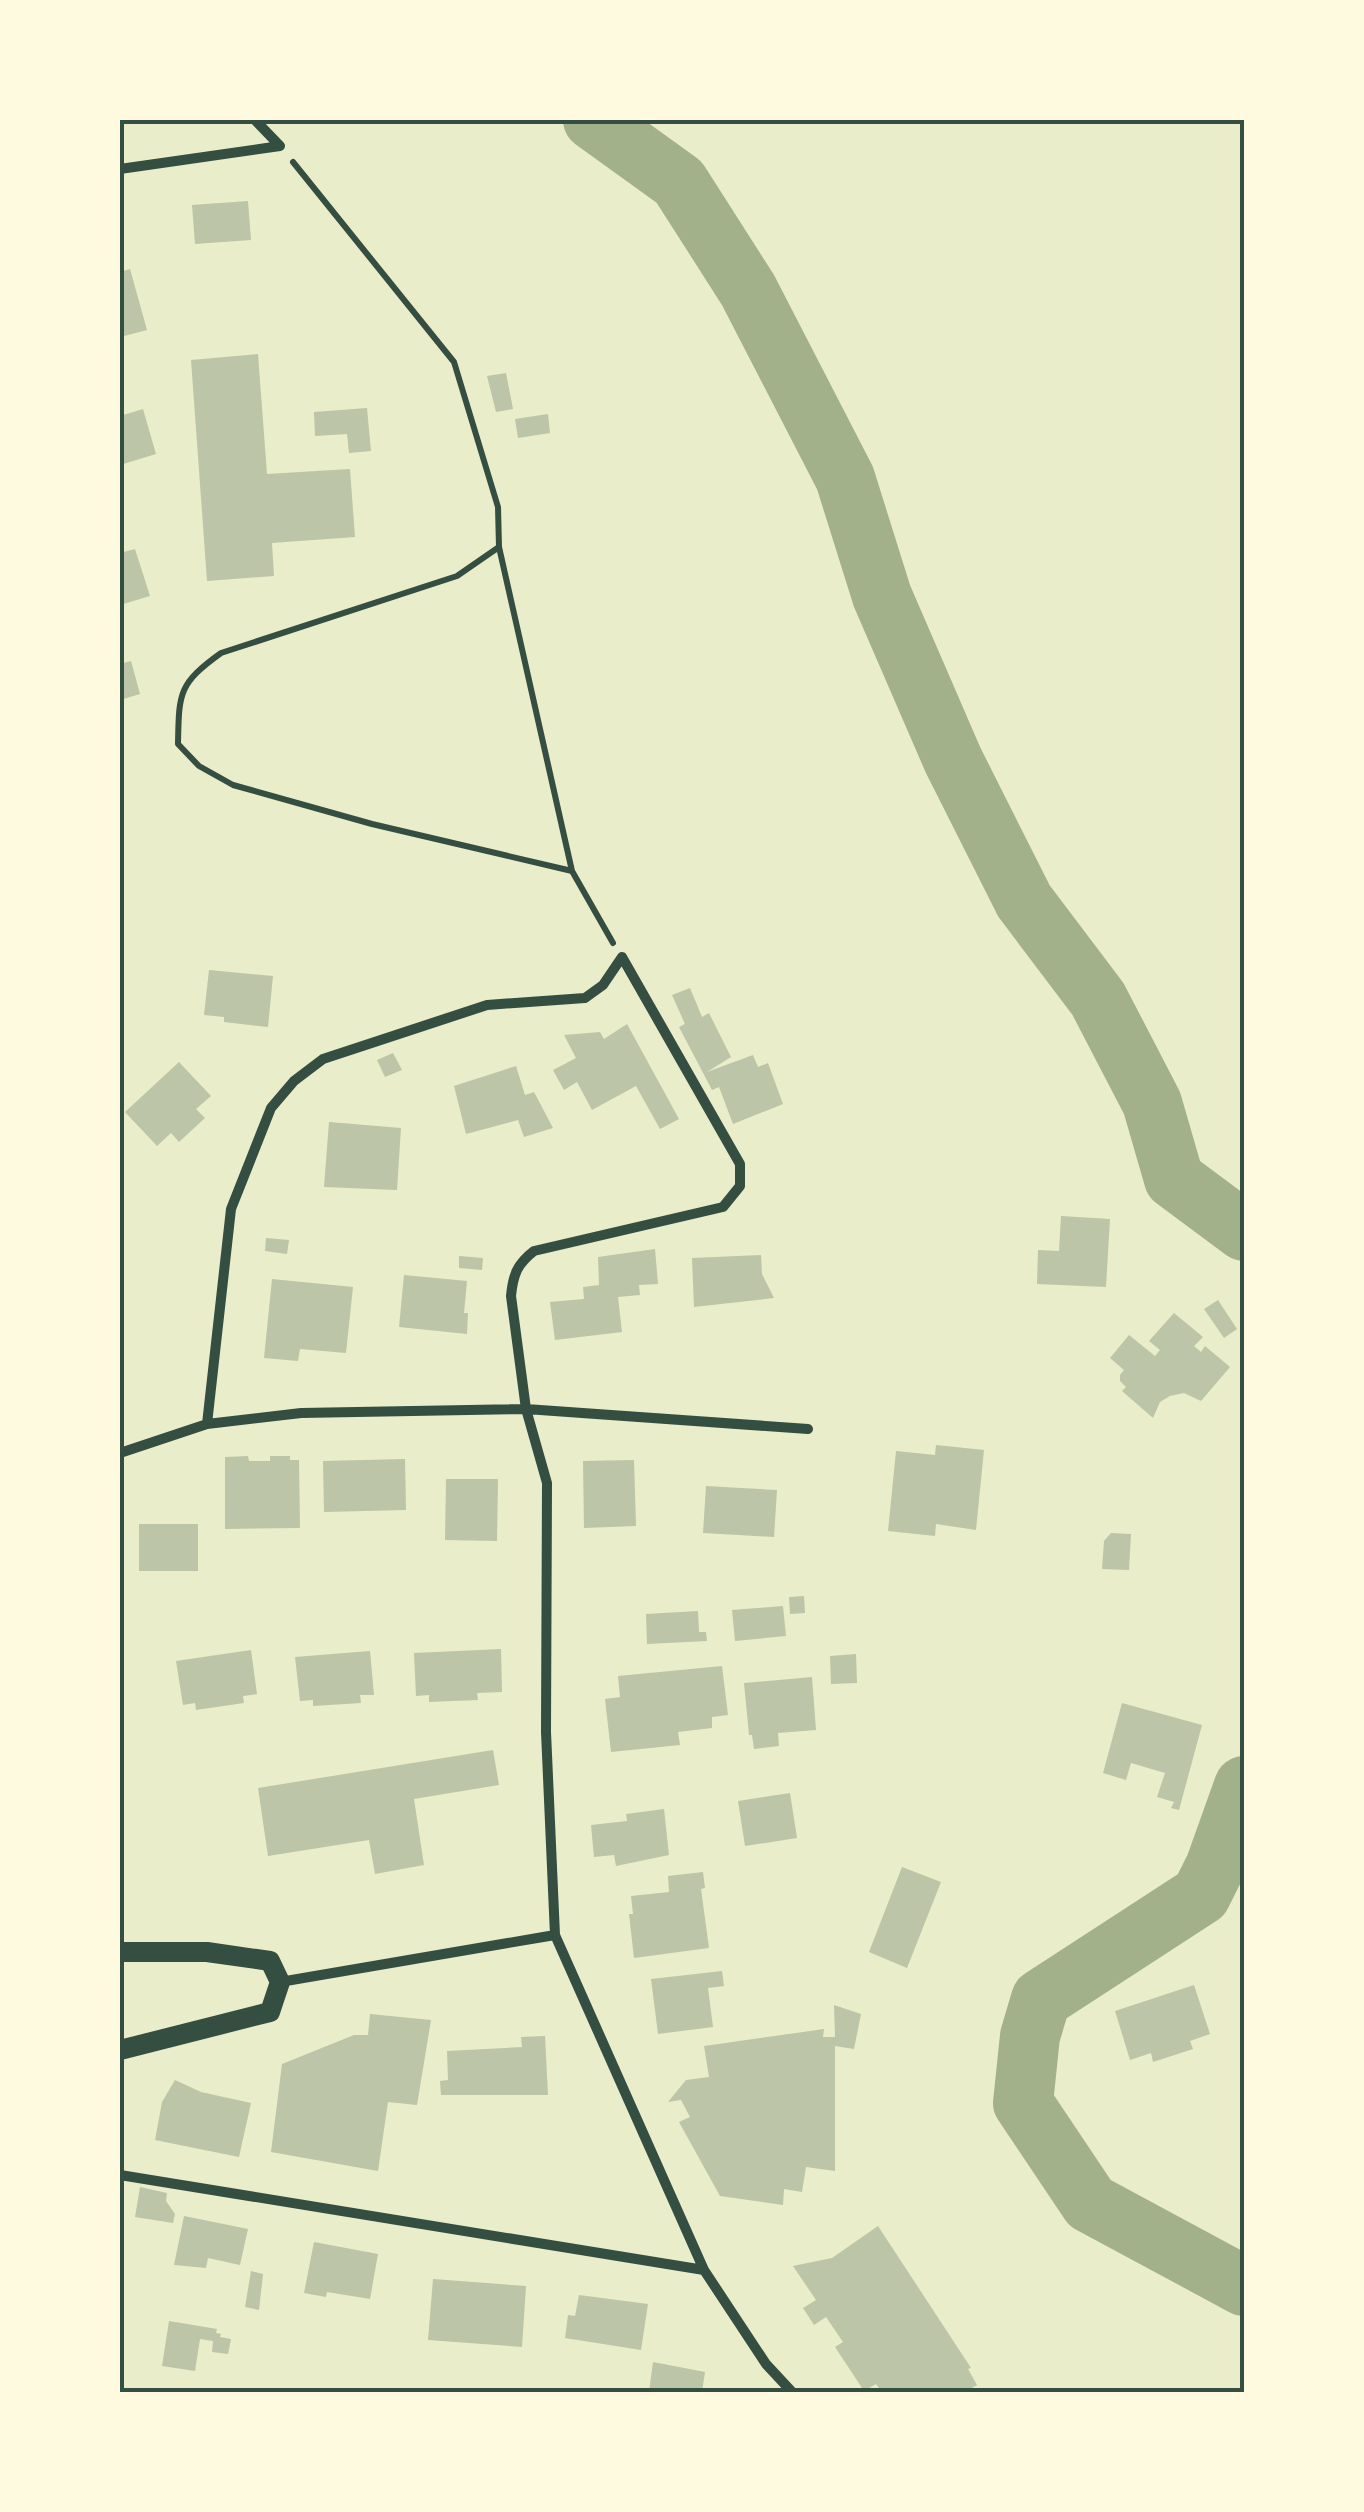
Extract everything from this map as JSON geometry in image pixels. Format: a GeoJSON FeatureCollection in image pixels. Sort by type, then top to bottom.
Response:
{"type":"FeatureCollection","features":[{"type":"Feature","properties":{"kind":"main road"},"geometry":{"type":"LineString","coordinates":[[120,1952],[207,1952],[270,1961],[280,1982],[270,2012],[120,2050]]}},
{"type":"Feature","properties":{"kind":"street"},"geometry":{"type":"LineString","coordinates":[[256,120],[280,146]]}},
{"type":"Feature","properties":{"kind":"street"},"geometry":{"type":"LineString","coordinates":[[120,168],[280,146]]}},
{"type":"Feature","properties":{"kind":"street"},"geometry":{"type":"LineString","coordinates":[[208,1424],[232,1209],[271,1108],[294,1081],[323,1059],[487,1006],[585,998],[602,985],[622,957],[740,1164],[740,1186],[723,1207],[534,1251],[520,1262],[512,1279],[526,1409],[547,1483],[546,1732],[555,1935],[704,2270],[766,2364],[792,2392]]}},
{"type":"Feature","properties":{"kind":"street"},"geometry":{"type":"LineString","coordinates":[[120,1453],[208,1424],[301,1413],[526,1409],[808,1429]]}},
{"type":"Feature","properties":{"kind":"street"},"geometry":{"type":"LineString","coordinates":[[280,1982],[555,1935]]}},
{"type":"Feature","properties":{"kind":"street"},"geometry":{"type":"LineString","coordinates":[[120,2176],[704,2270]]}},
{"type":"Feature","properties":{"kind":"path"},"geometry":{"type":"LineString","coordinates":[[280,146],[454,362],[498,507],[499,547],[572,872],[622,957]]}},
{"type":"Feature","properties":{"kind":"path"},"geometry":{"type":"LineString","coordinates":[[499,547],[456,576],[221,653],[195,673],[179,698],[178,744],[199,766],[233,786],[572,872]]}},
{"type":"Feature","properties":{"kind":"building"},"geometry":{"type":"Polygon","coordinates":[[[248,201],[251,240],[195,244],[192,205],[248,201]]]}},
{"type":"Feature","properties":{"kind":"building"},"geometry":{"type":"Polygon","coordinates":[[[130,269],[147,330],[120,337],[120,272],[130,269]]]}},
{"type":"Feature","properties":{"kind":"building"},"geometry":{"type":"Polygon","coordinates":[[[258,354],[267,474],[350,469],[355,537],[272,543],[274,576],[207,581],[191,360],[258,354]]]}},
{"type":"Feature","properties":{"kind":"building"},"geometry":{"type":"Polygon","coordinates":[[[506,373],[513,409],[496,412],[487,376],[506,373]]]}},
{"type":"Feature","properties":{"kind":"building"},"geometry":{"type":"Polygon","coordinates":[[[367,408],[371,451],[349,453],[347,434],[315,436],[314,412],[367,408]]]}},
{"type":"Feature","properties":{"kind":"building"},"geometry":{"type":"Polygon","coordinates":[[[143,409],[156,454],[120,465],[120,416],[143,409]]]}},
{"type":"Feature","properties":{"kind":"building"},"geometry":{"type":"Polygon","coordinates":[[[548,414],[550,433],[518,438],[515,419],[548,414]]]}},
{"type":"Feature","properties":{"kind":"building"},"geometry":{"type":"Polygon","coordinates":[[[135,549],[150,596],[120,605],[120,553],[135,549]]]}},
{"type":"Feature","properties":{"kind":"building"},"geometry":{"type":"Polygon","coordinates":[[[131,661],[140,694],[120,700],[120,664],[131,661]]]}},
{"type":"Feature","properties":{"kind":"building"},"geometry":{"type":"Polygon","coordinates":[[[209,970],[273,976],[268,1027],[224,1022],[224,1017],[204,1015],[209,970]]]}},
{"type":"Feature","properties":{"kind":"building"},"geometry":{"type":"Polygon","coordinates":[[[690,988],[702,1017],[709,1013],[731,1057],[707,1072],[753,1055],[758,1067],[768,1063],[783,1104],[733,1124],[719,1087],[712,1090],[679,1027],[685,1024],[672,995],[690,988]]]}},
{"type":"Feature","properties":{"kind":"building"},"geometry":{"type":"Polygon","coordinates":[[[627,1024],[679,1119],[660,1129],[636,1086],[592,1110],[577,1082],[564,1090],[553,1070],[576,1058],[564,1035],[600,1032],[604,1039],[627,1024]]]}},
{"type":"Feature","properties":{"kind":"building"},"geometry":{"type":"Polygon","coordinates":[[[393,1053],[402,1070],[385,1077],[377,1060],[393,1053]]]}},
{"type":"Feature","properties":{"kind":"building"},"geometry":{"type":"Polygon","coordinates":[[[179,1062],[211,1096],[196,1109],[205,1118],[179,1142],[171,1133],[157,1146],[125,1112],[179,1062]]]}},
{"type":"Feature","properties":{"kind":"building"},"geometry":{"type":"Polygon","coordinates":[[[516,1066],[525,1095],[534,1092],[553,1128],[524,1137],[518,1120],[466,1134],[454,1086],[516,1066]]]}},
{"type":"Feature","properties":{"kind":"building"},"geometry":{"type":"Polygon","coordinates":[[[329,1122],[401,1128],[397,1190],[324,1187],[329,1122]]]}},
{"type":"Feature","properties":{"kind":"building"},"geometry":{"type":"Polygon","coordinates":[[[1061,1216],[1110,1219],[1106,1287],[1037,1284],[1038,1250],[1059,1251],[1061,1216]]]}},
{"type":"Feature","properties":{"kind":"building"},"geometry":{"type":"Polygon","coordinates":[[[266,1238],[289,1240],[287,1254],[265,1251],[266,1238]]]}},
{"type":"Feature","properties":{"kind":"building"},"geometry":{"type":"Polygon","coordinates":[[[655,1249],[658,1284],[639,1285],[640,1295],[618,1297],[622,1332],[555,1340],[550,1302],[584,1299],[583,1287],[599,1285],[598,1257],[655,1249]]]}},
{"type":"Feature","properties":{"kind":"building"},"geometry":{"type":"Polygon","coordinates":[[[761,1255],[762,1274],[774,1298],[694,1307],[692,1258],[761,1255]]]}},
{"type":"Feature","properties":{"kind":"building"},"geometry":{"type":"Polygon","coordinates":[[[459,1256],[483,1258],[482,1270],[459,1268],[459,1256]]]}},
{"type":"Feature","properties":{"kind":"building"},"geometry":{"type":"Polygon","coordinates":[[[404,1275],[467,1281],[467,1334],[399,1327],[404,1275]]]}},
{"type":"Feature","properties":{"kind":"building"},"geometry":{"type":"Polygon","coordinates":[[[272,1279],[353,1287],[346,1353],[300,1349],[298,1361],[264,1358],[272,1279]]]}},
{"type":"Feature","properties":{"kind":"building"},"geometry":{"type":"Polygon","coordinates":[[[1218,1300],[1237,1329],[1224,1338],[1204,1309],[1218,1300]]]}},
{"type":"Feature","properties":{"kind":"building"},"geometry":{"type":"Polygon","coordinates":[[[1174,1313],[1203,1337],[1194,1346],[1201,1352],[1205,1346],[1230,1367],[1201,1401],[1184,1393],[1170,1396],[1160,1402],[1153,1418],[1122,1391],[1126,1387],[1120,1381],[1124,1370],[1110,1358],[1129,1335],[1155,1356],[1160,1350],[1149,1341],[1174,1313]]]}},
{"type":"Feature","properties":{"kind":"building"},"geometry":{"type":"Polygon","coordinates":[[[936,1445],[984,1450],[976,1530],[936,1524],[935,1536],[888,1531],[896,1451],[935,1455],[936,1445]]]}},
{"type":"Feature","properties":{"kind":"building"},"geometry":{"type":"Polygon","coordinates":[[[248,1456],[249,1461],[270,1461],[270,1456],[299,1460],[300,1528],[225,1529],[225,1457],[248,1456]]]}},
{"type":"Feature","properties":{"kind":"building"},"geometry":{"type":"Polygon","coordinates":[[[405,1459],[406,1510],[324,1512],[323,1461],[405,1459]]]}},
{"type":"Feature","properties":{"kind":"building"},"geometry":{"type":"Polygon","coordinates":[[[634,1460],[636,1526],[584,1528],[583,1461],[634,1460]]]}},
{"type":"Feature","properties":{"kind":"building"},"geometry":{"type":"Polygon","coordinates":[[[446,1479],[498,1479],[497,1541],[445,1540],[446,1479]]]}},
{"type":"Feature","properties":{"kind":"building"},"geometry":{"type":"Polygon","coordinates":[[[706,1486],[777,1490],[774,1537],[703,1533],[706,1486]]]}},
{"type":"Feature","properties":{"kind":"building"},"geometry":{"type":"Polygon","coordinates":[[[139,1524],[198,1524],[198,1571],[139,1571],[139,1524]]]}},
{"type":"Feature","properties":{"kind":"building"},"geometry":{"type":"Polygon","coordinates":[[[1111,1533],[1131,1534],[1129,1570],[1102,1569],[1104,1541],[1111,1533]]]}},
{"type":"Feature","properties":{"kind":"building"},"geometry":{"type":"Polygon","coordinates":[[[804,1596],[805,1613],[790,1614],[789,1597],[804,1596]]]}},
{"type":"Feature","properties":{"kind":"building"},"geometry":{"type":"Polygon","coordinates":[[[783,1606],[786,1636],[735,1641],[732,1610],[783,1606]]]}},
{"type":"Feature","properties":{"kind":"building"},"geometry":{"type":"Polygon","coordinates":[[[698,1611],[699,1632],[706,1632],[707,1641],[647,1644],[646,1614],[698,1611]]]}},
{"type":"Feature","properties":{"kind":"building"},"geometry":{"type":"Polygon","coordinates":[[[501,1649],[502,1692],[477,1693],[478,1700],[429,1702],[429,1695],[416,1696],[414,1653],[501,1649]]]}},
{"type":"Feature","properties":{"kind":"building"},"geometry":{"type":"Polygon","coordinates":[[[251,1650],[257,1694],[243,1696],[244,1703],[196,1710],[195,1703],[183,1705],[176,1661],[251,1650]]]}},
{"type":"Feature","properties":{"kind":"building"},"geometry":{"type":"Polygon","coordinates":[[[370,1651],[374,1695],[360,1695],[361,1703],[313,1706],[313,1700],[300,1701],[295,1657],[370,1651]]]}},
{"type":"Feature","properties":{"kind":"building"},"geometry":{"type":"Polygon","coordinates":[[[856,1654],[857,1683],[831,1684],[830,1656],[856,1654]]]}},
{"type":"Feature","properties":{"kind":"building"},"geometry":{"type":"Polygon","coordinates":[[[722,1666],[728,1715],[712,1717],[712,1728],[678,1732],[680,1745],[611,1752],[605,1699],[620,1697],[618,1676],[722,1666]]]}},
{"type":"Feature","properties":{"kind":"building"},"geometry":{"type":"Polygon","coordinates":[[[812,1677],[816,1730],[778,1733],[779,1746],[754,1749],[744,1683],[812,1677]]]}},
{"type":"Feature","properties":{"kind":"building"},"geometry":{"type":"Polygon","coordinates":[[[1122,1703],[1202,1725],[1179,1810],[1171,1808],[1174,1802],[1157,1797],[1165,1773],[1131,1763],[1126,1780],[1103,1773],[1122,1703]]]}},
{"type":"Feature","properties":{"kind":"building"},"geometry":{"type":"Polygon","coordinates":[[[493,1750],[499,1785],[414,1799],[424,1865],[375,1874],[369,1840],[268,1856],[258,1788],[493,1750]]]}},
{"type":"Feature","properties":{"kind":"building"},"geometry":{"type":"Polygon","coordinates":[[[790,1793],[797,1838],[745,1846],[738,1801],[790,1793]]]}},
{"type":"Feature","properties":{"kind":"building"},"geometry":{"type":"Polygon","coordinates":[[[664,1809],[669,1855],[616,1866],[614,1855],[594,1857],[591,1825],[627,1821],[626,1814],[664,1809]]]}},
{"type":"Feature","properties":{"kind":"building"},"geometry":{"type":"Polygon","coordinates":[[[902,1867],[941,1882],[907,1968],[869,1952],[902,1867]]]}},
{"type":"Feature","properties":{"kind":"building"},"geometry":{"type":"Polygon","coordinates":[[[703,1872],[705,1888],[701,1889],[709,1948],[634,1958],[631,1896],[669,1892],[668,1876],[703,1872]]]}},
{"type":"Feature","properties":{"kind":"building"},"geometry":{"type":"Polygon","coordinates":[[[722,1971],[724,1986],[708,1988],[713,2027],[658,2034],[651,1979],[722,1971]]]}},
{"type":"Feature","properties":{"kind":"building"},"geometry":{"type":"Polygon","coordinates":[[[1194,1985],[1210,2034],[1190,2041],[1193,2049],[1153,2062],[1151,2053],[1130,2060],[1115,2011],[1194,1985]]]}},
{"type":"Feature","properties":{"kind":"building"},"geometry":{"type":"Polygon","coordinates":[[[834,2005],[861,2014],[854,2049],[835,2046],[835,2171],[806,2167],[802,2192],[784,2189],[783,2205],[720,2196],[679,2122],[690,2117],[681,2100],[668,2102],[686,2080],[709,2077],[704,2046],[824,2029],[823,2037],[835,2037],[834,2005]]]}},
{"type":"Feature","properties":{"kind":"building"},"geometry":{"type":"Polygon","coordinates":[[[370,2014],[431,2020],[417,2105],[388,2102],[378,2171],[271,2152],[282,2064],[354,2035],[368,2035],[370,2014]]]}},
{"type":"Feature","properties":{"kind":"building"},"geometry":{"type":"Polygon","coordinates":[[[545,2036],[548,2095],[441,2095],[440,2081],[448,2080],[447,2051],[522,2047],[521,2037],[545,2036]]]}},
{"type":"Feature","properties":{"kind":"building"},"geometry":{"type":"Polygon","coordinates":[[[175,2080],[201,2092],[251,2103],[239,2157],[155,2140],[162,2102],[175,2080]]]}},
{"type":"Feature","properties":{"kind":"building"},"geometry":{"type":"Polygon","coordinates":[[[140,2187],[167,2193],[166,2201],[175,2214],[173,2223],[135,2217],[140,2187]]]}},
{"type":"Feature","properties":{"kind":"building"},"geometry":{"type":"Polygon","coordinates":[[[184,2216],[248,2229],[240,2265],[208,2258],[206,2268],[174,2265],[184,2216]]]}},
{"type":"Feature","properties":{"kind":"building"},"geometry":{"type":"Polygon","coordinates":[[[878,2226],[971,2368],[968,2369],[977,2385],[965,2392],[942,2392],[939,2388],[934,2392],[882,2392],[876,2384],[864,2391],[835,2347],[843,2342],[826,2317],[814,2325],[803,2308],[816,2300],[793,2266],[832,2258],[878,2226]]]}},
{"type":"Feature","properties":{"kind":"building"},"geometry":{"type":"Polygon","coordinates":[[[314,2242],[378,2254],[370,2299],[327,2292],[326,2297],[304,2293],[314,2242]]]}},
{"type":"Feature","properties":{"kind":"building"},"geometry":{"type":"Polygon","coordinates":[[[251,2271],[263,2274],[259,2310],[245,2307],[251,2271]]]}},
{"type":"Feature","properties":{"kind":"building"},"geometry":{"type":"Polygon","coordinates":[[[433,2279],[526,2286],[522,2347],[428,2340],[433,2279]]]}},
{"type":"Feature","properties":{"kind":"building"},"geometry":{"type":"Polygon","coordinates":[[[579,2295],[648,2304],[641,2350],[565,2338],[568,2315],[575,2316],[579,2295]]]}},
{"type":"Feature","properties":{"kind":"building"},"geometry":{"type":"Polygon","coordinates":[[[169,2321],[217,2329],[220,2337],[231,2339],[228,2354],[212,2352],[213,2341],[200,2339],[195,2371],[162,2366],[169,2321]]]}},
{"type":"Feature","properties":{"kind":"building"},"geometry":{"type":"Polygon","coordinates":[[[653,2362],[705,2372],[702,2392],[649,2392],[653,2362]]]}},
{"type":"Feature","properties":{"kind":"waterway"},"geometry":{"type":"LineString","coordinates":[[593,120],[679,182],[748,290],[845,478],[882,596],[953,760],[1024,901],[1098,999],[1152,1103],[1174,1179],[1244,1231]]}},
{"type":"Feature","properties":{"kind":"waterway"},"geometry":{"type":"LineString","coordinates":[[1244,1786],[1201,1895],[1041,1999],[1030,2036],[1023,2103],[1090,2203],[1244,2286]]}}]}
